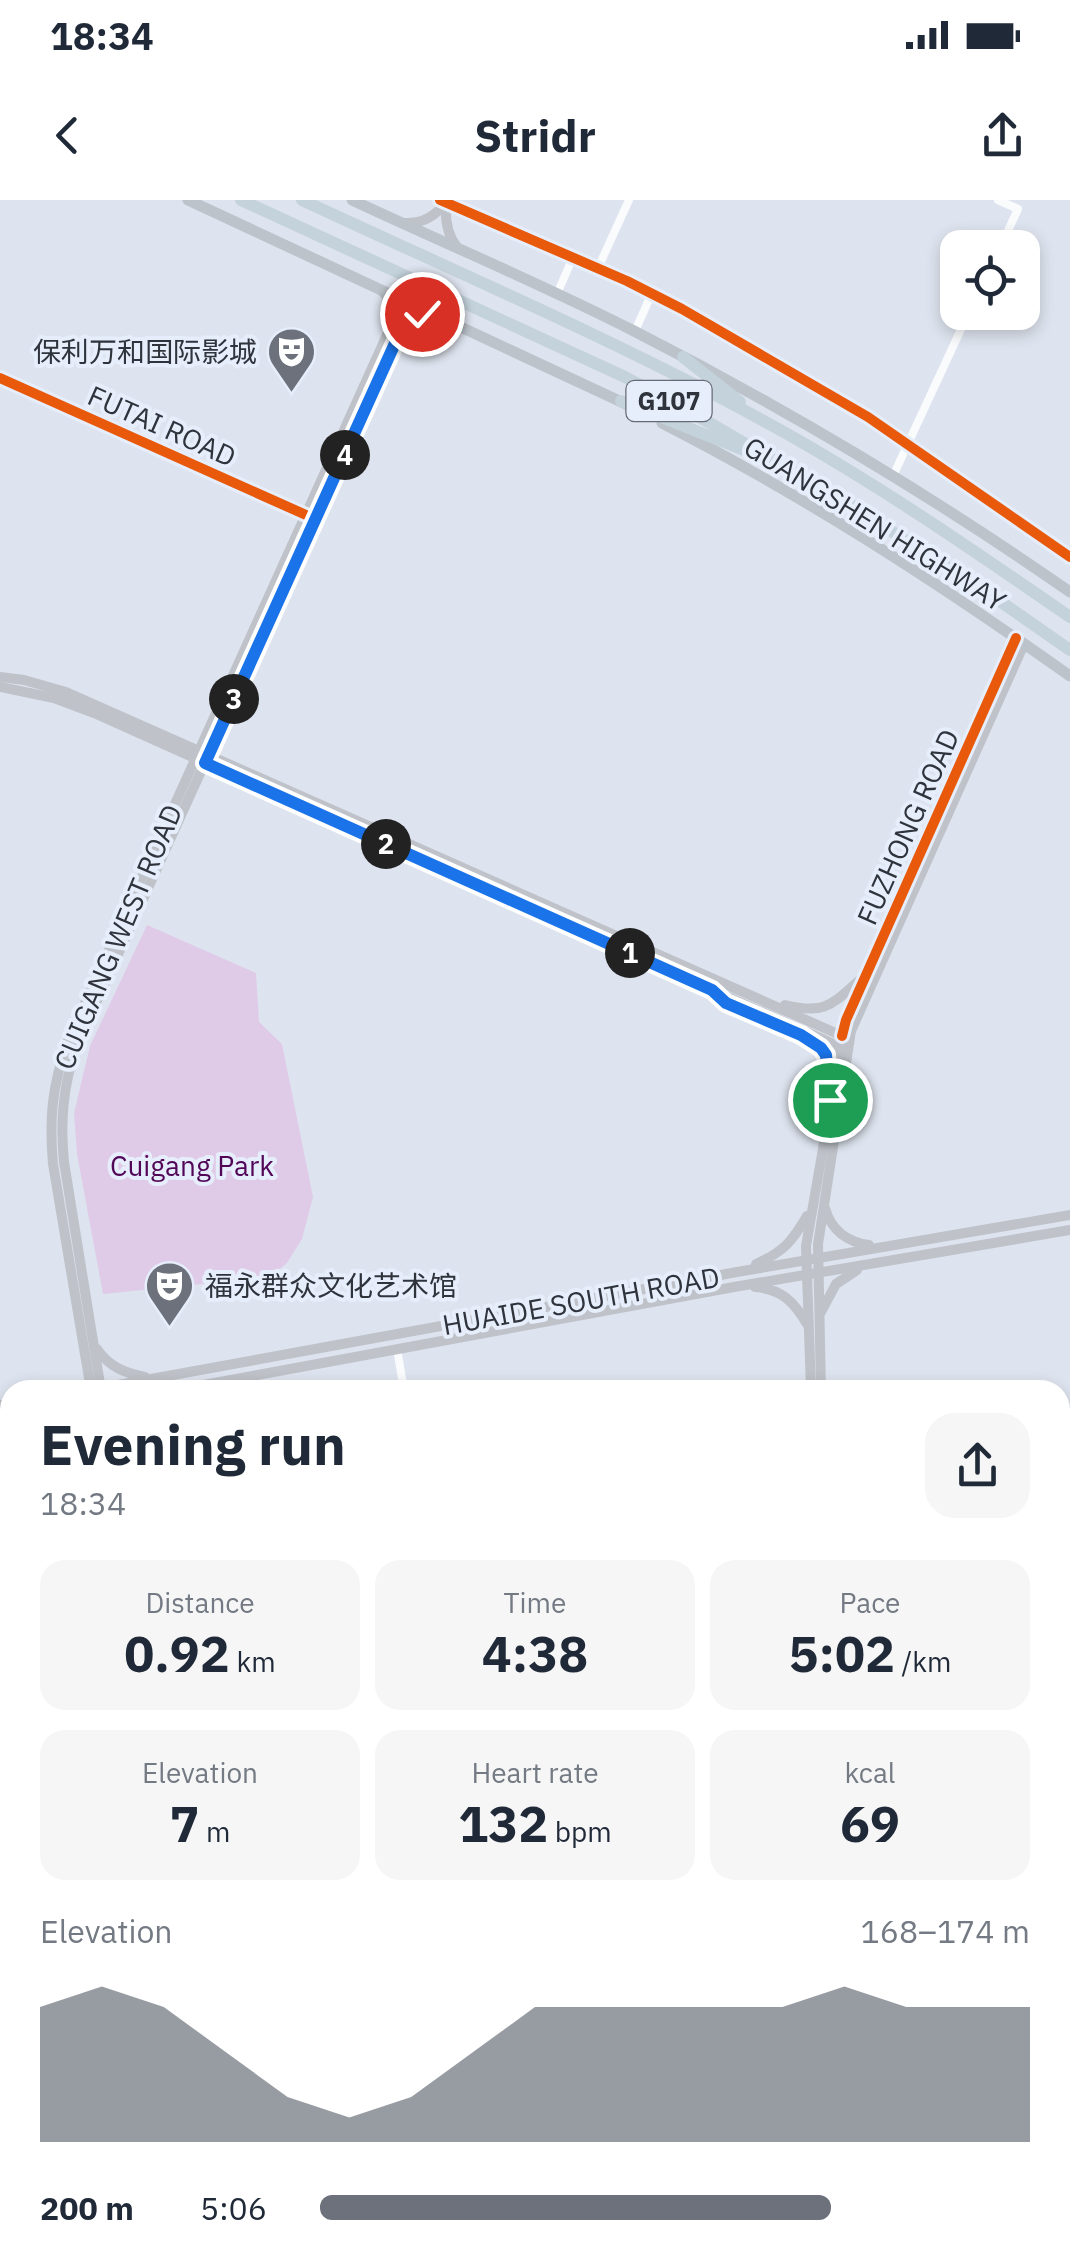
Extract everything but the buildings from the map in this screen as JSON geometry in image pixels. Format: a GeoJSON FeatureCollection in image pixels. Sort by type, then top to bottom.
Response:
{"type":"FeatureCollection","features":[{"type":"Feature","properties":{"kind":"highway","name":"GUANGSHEN HIGHWAY"},"geometry":{"type":"LineString","coordinates":[[241,200],[625,377],[791,468],[940,561],[1070,650]]}},
{"type":"Feature","properties":{"kind":"highway","name":"GUANGSHEN HIGHWAY"},"geometry":{"type":"LineString","coordinates":[[302,200],[664,369],[765,422],[898,502],[1070,616]]}},
{"type":"Feature","properties":{"kind":"highway"},"geometry":{"type":"LineString","coordinates":[[682,357],[765,422]]}},
{"type":"Feature","properties":{"kind":"highway"},"geometry":{"type":"LineString","coordinates":[[620,402],[791,468]]}},
{"type":"Feature","properties":{"kind":"main road"},"geometry":{"type":"LineString","coordinates":[[188,200],[707,446],[910,567],[1070,676]]}},
{"type":"Feature","properties":{"kind":"main road"},"geometry":{"type":"LineString","coordinates":[[352,200],[635,331],[832,438],[1070,592]]}},
{"type":"Feature","properties":{"kind":"main road"},"geometry":{"type":"LineString","coordinates":[[402,223],[425,221],[445,201]]}},
{"type":"Feature","properties":{"kind":"main road"},"geometry":{"type":"LineString","coordinates":[[445,201],[448,230],[458,248]]}},
{"type":"Feature","properties":{"kind":"main road","name":"CUIGANG WEST ROAD"},"geometry":{"type":"LineString","coordinates":[[94,1380],[53,1164],[50,1128],[57,1074],[67,1044],[386,350],[394,316],[380,290]]}},
{"type":"Feature","properties":{"kind":"main road","name":"CUIGANG WEST ROAD"},"geometry":{"type":"LineString","coordinates":[[96,1380],[94,1345],[61,1128],[64,1088],[76,1047],[306,515],[386,350],[413,317],[432,313]]}},
{"type":"Feature","properties":{"kind":"main road","name":"FUZHONG ROAD"},"geometry":{"type":"LineString","coordinates":[[812,1380],[812,1259],[830,1100],[844,1043],[867,974],[1020,641]]}},
{"type":"Feature","properties":{"kind":"main road","name":"FUZHONG ROAD"},"geometry":{"type":"LineString","coordinates":[[818,1204],[844,1043],[1020,641]]}},
{"type":"Feature","properties":{"kind":"main road"},"geometry":{"type":"LineString","coordinates":[[0,677],[66,692],[712,990],[844,1043]]}},
{"type":"Feature","properties":{"kind":"main road"},"geometry":{"type":"LineString","coordinates":[[0,687],[76,706],[202,757],[754,997],[844,1043]]}},
{"type":"Feature","properties":{"kind":"main road"},"geometry":{"type":"LineString","coordinates":[[754,997],[808,1010],[822,1009],[867,974]]}},
{"type":"Feature","properties":{"kind":"main road"},"geometry":{"type":"LineString","coordinates":[[712,990],[726,1003],[801,1035],[821,1048],[826,1055],[830,1100]]}},
{"type":"Feature","properties":{"kind":"main road"},"geometry":{"type":"LineString","coordinates":[[737,1272],[782,1251],[818,1204],[842,1236],[858,1244],[890,1245]]}},
{"type":"Feature","properties":{"kind":"main road","name":"HUAIDE SOUTH ROAD"},"geometry":{"type":"LineString","coordinates":[[150,1380],[1070,1215]]}},
{"type":"Feature","properties":{"kind":"main road","name":"HUAIDE SOUTH ROAD"},"geometry":{"type":"LineString","coordinates":[[228,1380],[1070,1230]]}},
{"type":"Feature","properties":{"kind":"main road"},"geometry":{"type":"LineString","coordinates":[[819,1318],[836,1284],[848,1274],[880,1261]]}},
{"type":"Feature","properties":{"kind":"main road","name":"FUZHONG ROAD"},"geometry":{"type":"LineString","coordinates":[[812,1273],[819,1318],[821,1380]]}},
{"type":"Feature","properties":{"kind":"main road"},"geometry":{"type":"LineString","coordinates":[[734,1287],[780,1292],[809,1326]]}},
{"type":"Feature","properties":{"kind":"main road"},"geometry":{"type":"LineString","coordinates":[[94,1345],[116,1368],[161,1378]]}},
{"type":"Feature","properties":{"kind":"street"},"geometry":{"type":"LineString","coordinates":[[598,268],[630,200]]}},
{"type":"Feature","properties":{"kind":"street"},"geometry":{"type":"LineString","coordinates":[[998,200],[1018,209],[1008,230]]}},
{"type":"Feature","properties":{"kind":"street"},"geometry":{"type":"LineString","coordinates":[[445,201],[652,293],[868,417],[1070,557]]}},
{"type":"Feature","properties":{"kind":"street"},"geometry":{"type":"LineString","coordinates":[[557,294],[573,257]]}},
{"type":"Feature","properties":{"kind":"street"},"geometry":{"type":"LineString","coordinates":[[635,331],[652,293]]}},
{"type":"Feature","properties":{"kind":"street"},"geometry":{"type":"LineString","coordinates":[[894,476],[961,330]]}},
{"type":"Feature","properties":{"kind":"street","name":"FUTAI ROAD"},"geometry":{"type":"LineString","coordinates":[[0,380],[306,515]]}},
{"type":"Feature","properties":{"kind":"street"},"geometry":{"type":"LineString","coordinates":[[396,1348],[402,1380]]}},
{"type":"Feature","properties":{"kind":"green space","name":"Cuigang Park"},"geometry":{"type":"Polygon","coordinates":[[[147,925],[256,973],[259,1022],[282,1044],[313,1197],[302,1239],[287,1263],[270,1277],[103,1294],[77,1154],[74,1113],[90,1046],[147,925]]]}},
{"type":"Feature","properties":{"kind":"cycle path"},"geometry":{"type":"LineString","coordinates":[[440,200],[682,309],[868,417],[1070,557]]}},
{"type":"Feature","properties":{"kind":"cycle path"},"geometry":{"type":"LineString","coordinates":[[0,378],[306,515]]}},
{"type":"Feature","properties":{"kind":"cycle path"},"geometry":{"type":"LineString","coordinates":[[842,1036],[1016,638]]}},
{"type":"Feature","properties":{"kind":"place","name":"保利万和国际影城"},"geometry":{"type":"Point","coordinates":[292,394]}},
{"type":"Feature","properties":{"kind":"place","name":"福永群众文化艺术馆"},"geometry":{"type":"Point","coordinates":[170,1328]}},
{"type":"Feature","properties":{"kind":"route"},"geometry":{"type":"LineString","coordinates":[[422,314],[413,317],[401,330],[205,763],[712,990],[726,1003],[801,1035],[826,1055],[830,1100]]}}]}
